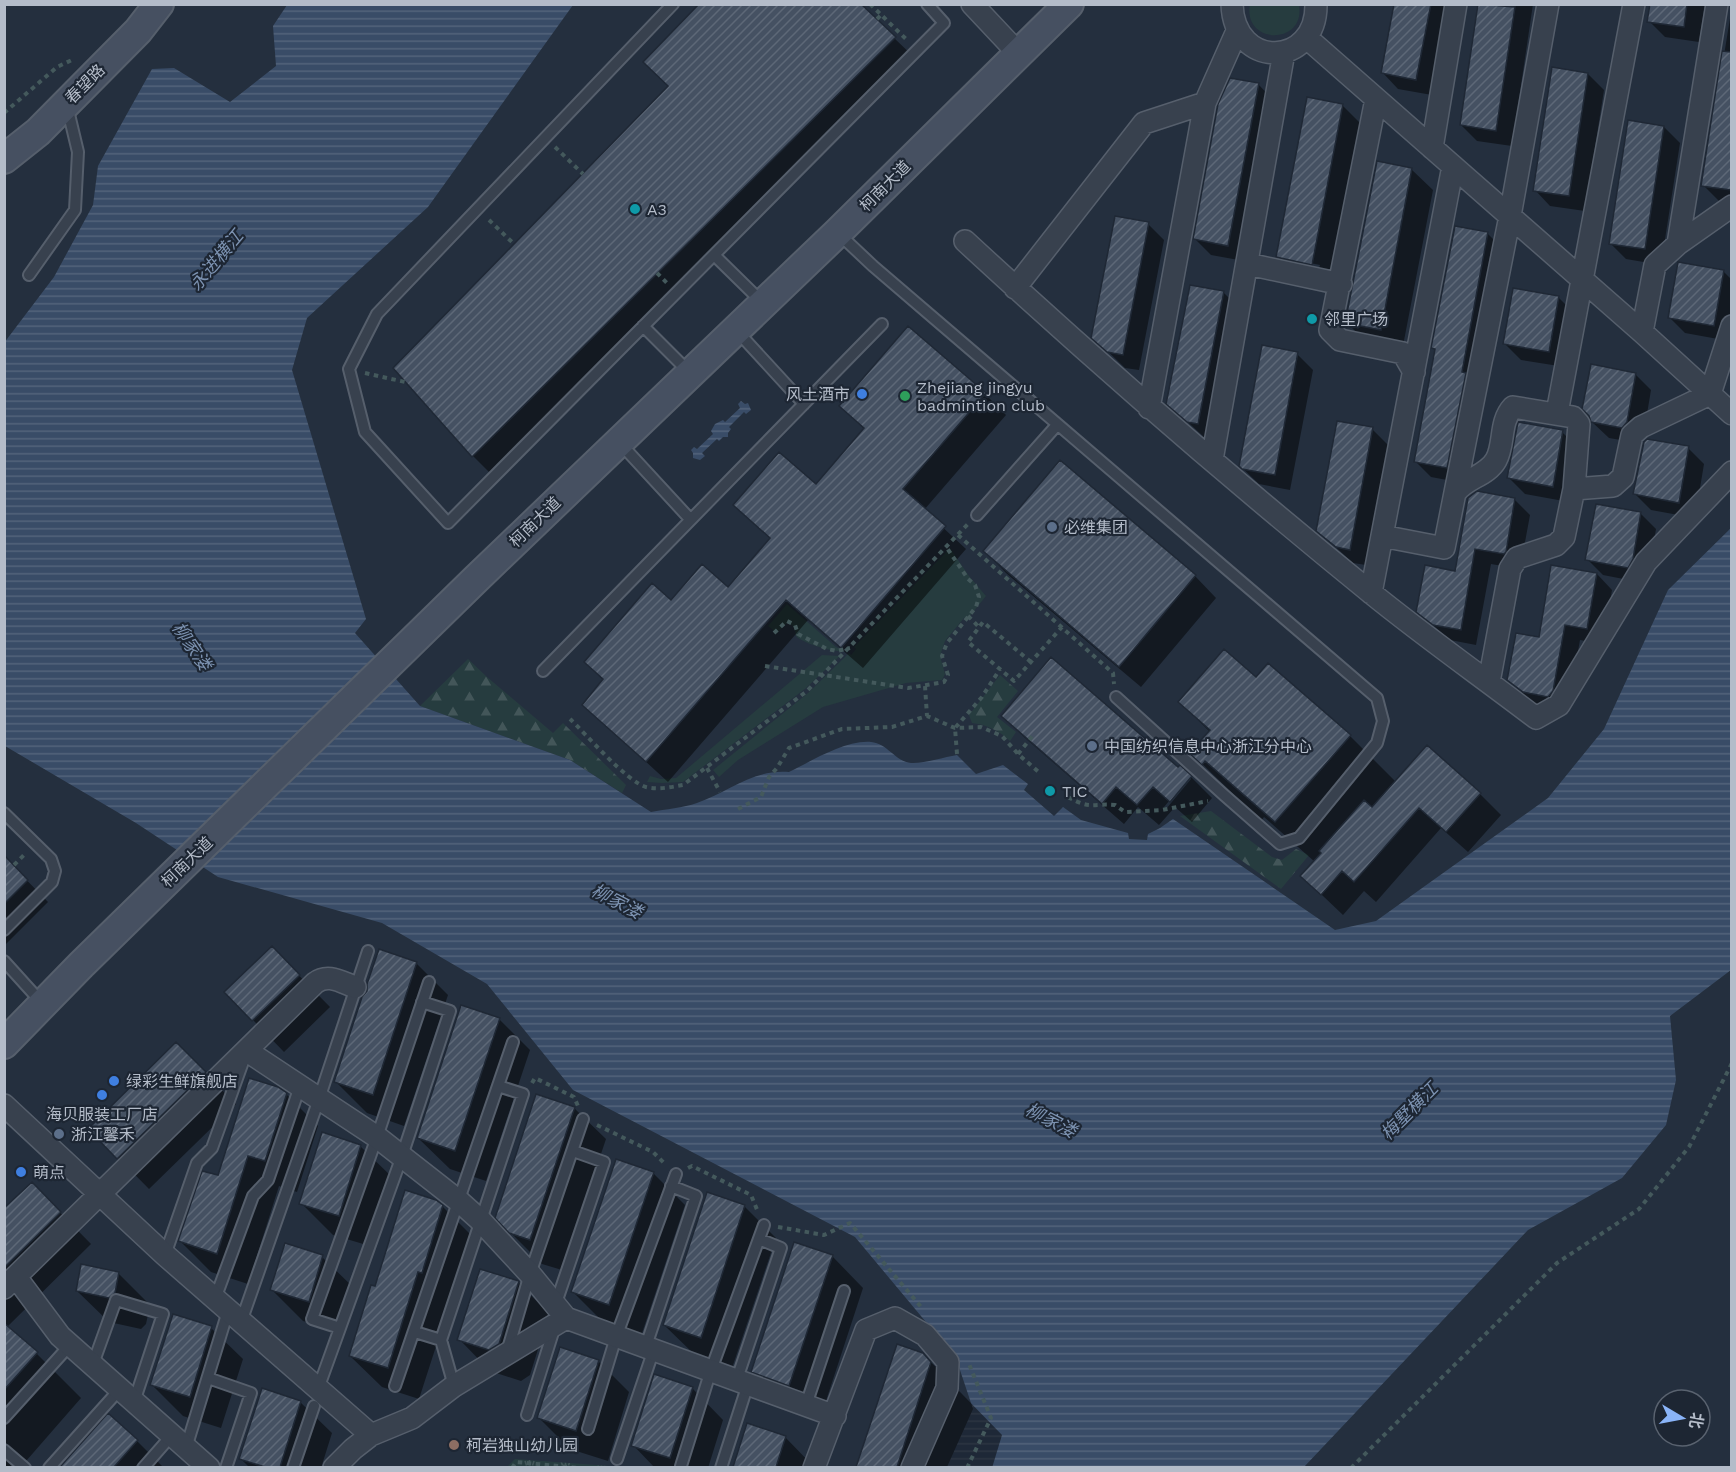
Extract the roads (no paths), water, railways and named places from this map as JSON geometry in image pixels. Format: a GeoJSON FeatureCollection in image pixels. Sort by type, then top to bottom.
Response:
{"type":"FeatureCollection","features":[{"type":"Feature","properties":{"kind":"main road","name":"春望路"},"geometry":{"type":"LineString","coordinates":[[4,159],[38,132],[138,31],[159,4]]}},
{"type":"Feature","properties":{"kind":"main road","name":"柯南大道"},"geometry":{"type":"LineString","coordinates":[[4,1044],[81,965],[476,579],[837,233],[1070,4]]}},
{"type":"Feature","properties":{"kind":"street"},"geometry":{"type":"LineString","coordinates":[[972,4],[1019,54]]}},
{"type":"Feature","properties":{"kind":"street"},"geometry":{"type":"LineString","coordinates":[[1232,4],[1232,18],[1237,31],[1246,42],[1270,53],[1284,52],[1296,47],[1307,38],[1317,16],[1317,4]]}},
{"type":"Feature","properties":{"kind":"street"},"geometry":{"type":"LineString","coordinates":[[1432,148],[1456,4]]}},
{"type":"Feature","properties":{"kind":"street"},"geometry":{"type":"LineString","coordinates":[[1382,536],[1444,548],[1510,216],[1548,4]]}},
{"type":"Feature","properties":{"kind":"street"},"geometry":{"type":"LineString","coordinates":[[1557,413],[1634,4]]}},
{"type":"Feature","properties":{"kind":"street"},"geometry":{"type":"LineString","coordinates":[[1678,244],[1716,4]]}},
{"type":"Feature","properties":{"kind":"street"},"geometry":{"type":"LineString","coordinates":[[1149,408],[1205,103],[1237,31]]}},
{"type":"Feature","properties":{"kind":"street"},"geometry":{"type":"LineString","coordinates":[[1307,38],[1642,332],[1731,414]]}},
{"type":"Feature","properties":{"kind":"street"},"geometry":{"type":"LineString","coordinates":[[1212,460],[1284,52]]}},
{"type":"Feature","properties":{"kind":"street"},"geometry":{"type":"LineString","coordinates":[[1376,99],[1341,284],[1330,330],[1340,340],[1403,354],[1414,372]]}},
{"type":"Feature","properties":{"kind":"street"},"geometry":{"type":"LineString","coordinates":[[1016,288],[1144,123],[1205,103]]}},
{"type":"Feature","properties":{"kind":"street"},"geometry":{"type":"LineString","coordinates":[[1371,593],[1453,166]]}},
{"type":"Feature","properties":{"kind":"street"},"geometry":{"type":"LineString","coordinates":[[1642,332],[1655,266],[1678,244],[1731,206]]}},
{"type":"Feature","properties":{"kind":"street"},"geometry":{"type":"LineString","coordinates":[[965,242],[1149,408],[1371,593],[1536,718],[1559,705],[1646,562],[1731,472]]}},
{"type":"Feature","properties":{"kind":"street"},"geometry":{"type":"LineString","coordinates":[[1248,264],[1341,284]]}},
{"type":"Feature","properties":{"kind":"street"},"geometry":{"type":"LineString","coordinates":[[1574,489],[1613,486],[1623,477],[1632,435],[1641,428],[1710,394],[1731,326]]}},
{"type":"Feature","properties":{"kind":"street"},"geometry":{"type":"LineString","coordinates":[[1456,492],[1461,484],[1489,469],[1497,459],[1506,415],[1513,407],[1573,417],[1579,424],[1574,489],[1564,537],[1556,545],[1517,558],[1510,569],[1489,681]]}},
{"type":"Feature","properties":{"kind":"street"},"geometry":{"type":"LineString","coordinates":[[209,1467],[60,1336],[10,1283],[322,978],[330,978],[355,987]]}},
{"type":"Feature","properties":{"kind":"street"},"geometry":{"type":"LineString","coordinates":[[247,1051],[377,1137],[460,1202],[530,1274],[559,1317],[835,1416]]}},
{"type":"Feature","properties":{"kind":"street"},"geometry":{"type":"LineString","coordinates":[[4,1105],[99,1195],[228,1311],[316,1398],[371,1435]]}},
{"type":"Feature","properties":{"kind":"street"},"geometry":{"type":"LineString","coordinates":[[334,1467],[352,1449],[371,1435],[412,1418],[454,1386],[559,1317]]}},
{"type":"Feature","properties":{"kind":"street"},"geometry":{"type":"LineString","coordinates":[[814,1467],[866,1330],[895,1318],[925,1335],[948,1362],[947,1388],[912,1467]]}},
{"type":"Feature","properties":{"kind":"lane"},"geometry":{"type":"LineString","coordinates":[[673,4],[377,314],[349,369],[365,432],[448,523],[944,23],[927,4]]}},
{"type":"Feature","properties":{"kind":"lane"},"geometry":{"type":"LineString","coordinates":[[29,275],[75,210],[78,152],[67,102]]}},
{"type":"Feature","properties":{"kind":"lane"},"geometry":{"type":"LineString","coordinates":[[837,233],[1057,425],[1377,698],[1383,721],[1377,743],[1299,838],[1280,844],[1116,697]]}},
{"type":"Feature","properties":{"kind":"lane"},"geometry":{"type":"LineString","coordinates":[[714,255],[763,303]]}},
{"type":"Feature","properties":{"kind":"lane"},"geometry":{"type":"LineString","coordinates":[[543,671],[882,324]]}},
{"type":"Feature","properties":{"kind":"lane"},"geometry":{"type":"LineString","coordinates":[[643,326],[690,373]]}},
{"type":"Feature","properties":{"kind":"lane"},"geometry":{"type":"LineString","coordinates":[[736,330],[804,404]]}},
{"type":"Feature","properties":{"kind":"lane"},"geometry":{"type":"LineString","coordinates":[[977,515],[1057,425]]}},
{"type":"Feature","properties":{"kind":"lane"},"geometry":{"type":"LineString","coordinates":[[619,442],[690,519]]}},
{"type":"Feature","properties":{"kind":"lane"},"geometry":{"type":"LineString","coordinates":[[4,813],[51,859],[55,871],[52,882],[4,930]]}},
{"type":"Feature","properties":{"kind":"lane"},"geometry":{"type":"LineString","coordinates":[[228,1311],[319,1099],[368,951]]}},
{"type":"Feature","properties":{"kind":"lane"},"geometry":{"type":"LineString","coordinates":[[4,961],[43,1004]]}},
{"type":"Feature","properties":{"kind":"lane"},"geometry":{"type":"LineString","coordinates":[[340,1328],[312,1318],[377,1137],[429,981]]}},
{"type":"Feature","properties":{"kind":"lane"},"geometry":{"type":"LineString","coordinates":[[293,1467],[402,1156],[450,1011],[422,1002]]}},
{"type":"Feature","properties":{"kind":"lane"},"geometry":{"type":"LineString","coordinates":[[395,1386],[513,1042]]}},
{"type":"Feature","properties":{"kind":"lane"},"geometry":{"type":"LineString","coordinates":[[165,1255],[197,1163],[212,1149],[247,1051]]}},
{"type":"Feature","properties":{"kind":"lane"},"geometry":{"type":"LineString","coordinates":[[143,1467],[179,1441],[208,1378],[228,1311],[252,1196],[268,1180],[300,1086]]}},
{"type":"Feature","properties":{"kind":"lane"},"geometry":{"type":"LineString","coordinates":[[454,1386],[441,1340],[523,1094],[498,1086]]}},
{"type":"Feature","properties":{"kind":"lane"},"geometry":{"type":"LineString","coordinates":[[507,1353],[530,1274],[584,1119]]}},
{"type":"Feature","properties":{"kind":"lane"},"geometry":{"type":"LineString","coordinates":[[527,1415],[559,1317],[604,1162],[573,1151]]}},
{"type":"Feature","properties":{"kind":"lane"},"geometry":{"type":"LineString","coordinates":[[588,1430],[616,1337],[676,1174]]}},
{"type":"Feature","properties":{"kind":"lane"},"geometry":{"type":"LineString","coordinates":[[617,1459],[696,1196],[671,1186]]}},
{"type":"Feature","properties":{"kind":"lane"},"geometry":{"type":"LineString","coordinates":[[681,1466],[711,1370],[764,1225]]}},
{"type":"Feature","properties":{"kind":"lane"},"geometry":{"type":"LineString","coordinates":[[721,1467],[742,1382],[781,1248],[759,1239]]}},
{"type":"Feature","properties":{"kind":"lane"},"geometry":{"type":"LineString","coordinates":[[806,1405],[844,1291]]}},
{"type":"Feature","properties":{"kind":"lane"},"geometry":{"type":"LineString","coordinates":[[49,1467],[127,1395],[163,1314],[116,1300],[93,1364]]}},
{"type":"Feature","properties":{"kind":"lane"},"geometry":{"type":"LineString","coordinates":[[415,1332],[441,1340]]}},
{"type":"Feature","properties":{"kind":"lane"},"geometry":{"type":"LineString","coordinates":[[4,1418],[70,1345]]}},
{"type":"Feature","properties":{"kind":"lane"},"geometry":{"type":"LineString","coordinates":[[208,1378],[251,1393],[226,1467]]}},
{"type":"Feature","properties":{"kind":"lane"},"geometry":{"type":"LineString","coordinates":[[4,1450],[25,1467]]}},
{"type":"Feature","properties":{"kind":"water"},"geometry":{"type":"Polygon","coordinates":[[[287,5],[573,5],[428,207],[307,318],[292,370],[366,619],[355,633],[420,706],[570,760],[651,812],[697,803],[764,774],[789,772],[850,744],[871,742],[877,743],[911,763],[957,755],[976,774],[1003,765],[1028,784],[1024,790],[1054,816],[1063,807],[1081,820],[1128,833],[1129,839],[1147,840],[1148,834],[1173,819],[1335,930],[1376,921],[1548,798],[1604,729],[1668,590],[1731,528],[1731,970],[1670,1016],[1676,1080],[1666,1125],[1622,1178],[1528,1230],[1304,1467],[947,1467],[973,1409],[956,1358],[855,1237],[573,1090],[487,984],[382,923],[218,877],[136,823],[5,746],[4,343],[54,277],[93,205],[98,166],[152,69],[174,68],[230,102],[276,66],[273,26],[287,5]]]}},
{"type":"Feature","properties":{"kind":"water"},"geometry":{"type":"Polygon","coordinates":[[[741,401],[748,403],[751,410],[746,414],[744,412],[729,427],[731,429],[728,437],[723,437],[719,441],[717,439],[702,453],[705,456],[700,460],[693,458],[691,450],[694,447],[697,449],[713,434],[711,431],[715,424],[723,420],[725,422],[740,408],[738,404],[741,401]]]}},
{"type":"Feature","properties":{"kind":"place","name":"A3"},"geometry":{"type":"Point","coordinates":[635,209]}},
{"type":"Feature","properties":{"kind":"place","name":"邻里广场"},"geometry":{"type":"Point","coordinates":[1312,319]}},
{"type":"Feature","properties":{"kind":"place","name":"风土酒市"},"geometry":{"type":"Point","coordinates":[862,394]}},
{"type":"Feature","properties":{"kind":"place","name":"Zhejiang jingyu badmintion club"},"geometry":{"type":"Point","coordinates":[905,396]}},
{"type":"Feature","properties":{"kind":"place","name":"必维集团"},"geometry":{"type":"Point","coordinates":[1052,527]}},
{"type":"Feature","properties":{"kind":"place","name":"中国纺织信息中心浙江分中心"},"geometry":{"type":"Point","coordinates":[1092,746]}},
{"type":"Feature","properties":{"kind":"place","name":"TIC"},"geometry":{"type":"Point","coordinates":[1050,791]}},
{"type":"Feature","properties":{"kind":"place","name":"绿彩生鲜旗舰店"},"geometry":{"type":"Point","coordinates":[114,1081]}},
{"type":"Feature","properties":{"kind":"place","name":"海贝服装工厂店"},"geometry":{"type":"Point","coordinates":[102,1095]}},
{"type":"Feature","properties":{"kind":"place","name":"浙江馨禾"},"geometry":{"type":"Point","coordinates":[59,1134]}},
{"type":"Feature","properties":{"kind":"place","name":"萌点"},"geometry":{"type":"Point","coordinates":[21,1172]}},
{"type":"Feature","properties":{"kind":"place","name":"柯岩独山幼儿园"},"geometry":{"type":"Point","coordinates":[454,1445]}},
{"type":"Feature","properties":{"kind":"water label","name":"永进横江"},"geometry":{"type":"Point","coordinates":[216,260]}},
{"type":"Feature","properties":{"kind":"water label","name":"柳家溇"},"geometry":{"type":"Point","coordinates":[192,646]}},
{"type":"Feature","properties":{"kind":"water label","name":"柳家溇"},"geometry":{"type":"Point","coordinates":[617,901]}},
{"type":"Feature","properties":{"kind":"water label","name":"梅墅横江"},"geometry":{"type":"Point","coordinates":[1409,1111]}},
{"type":"Feature","properties":{"kind":"water label","name":"柳家溇"},"geometry":{"type":"Point","coordinates":[1051,1120]}}]}
